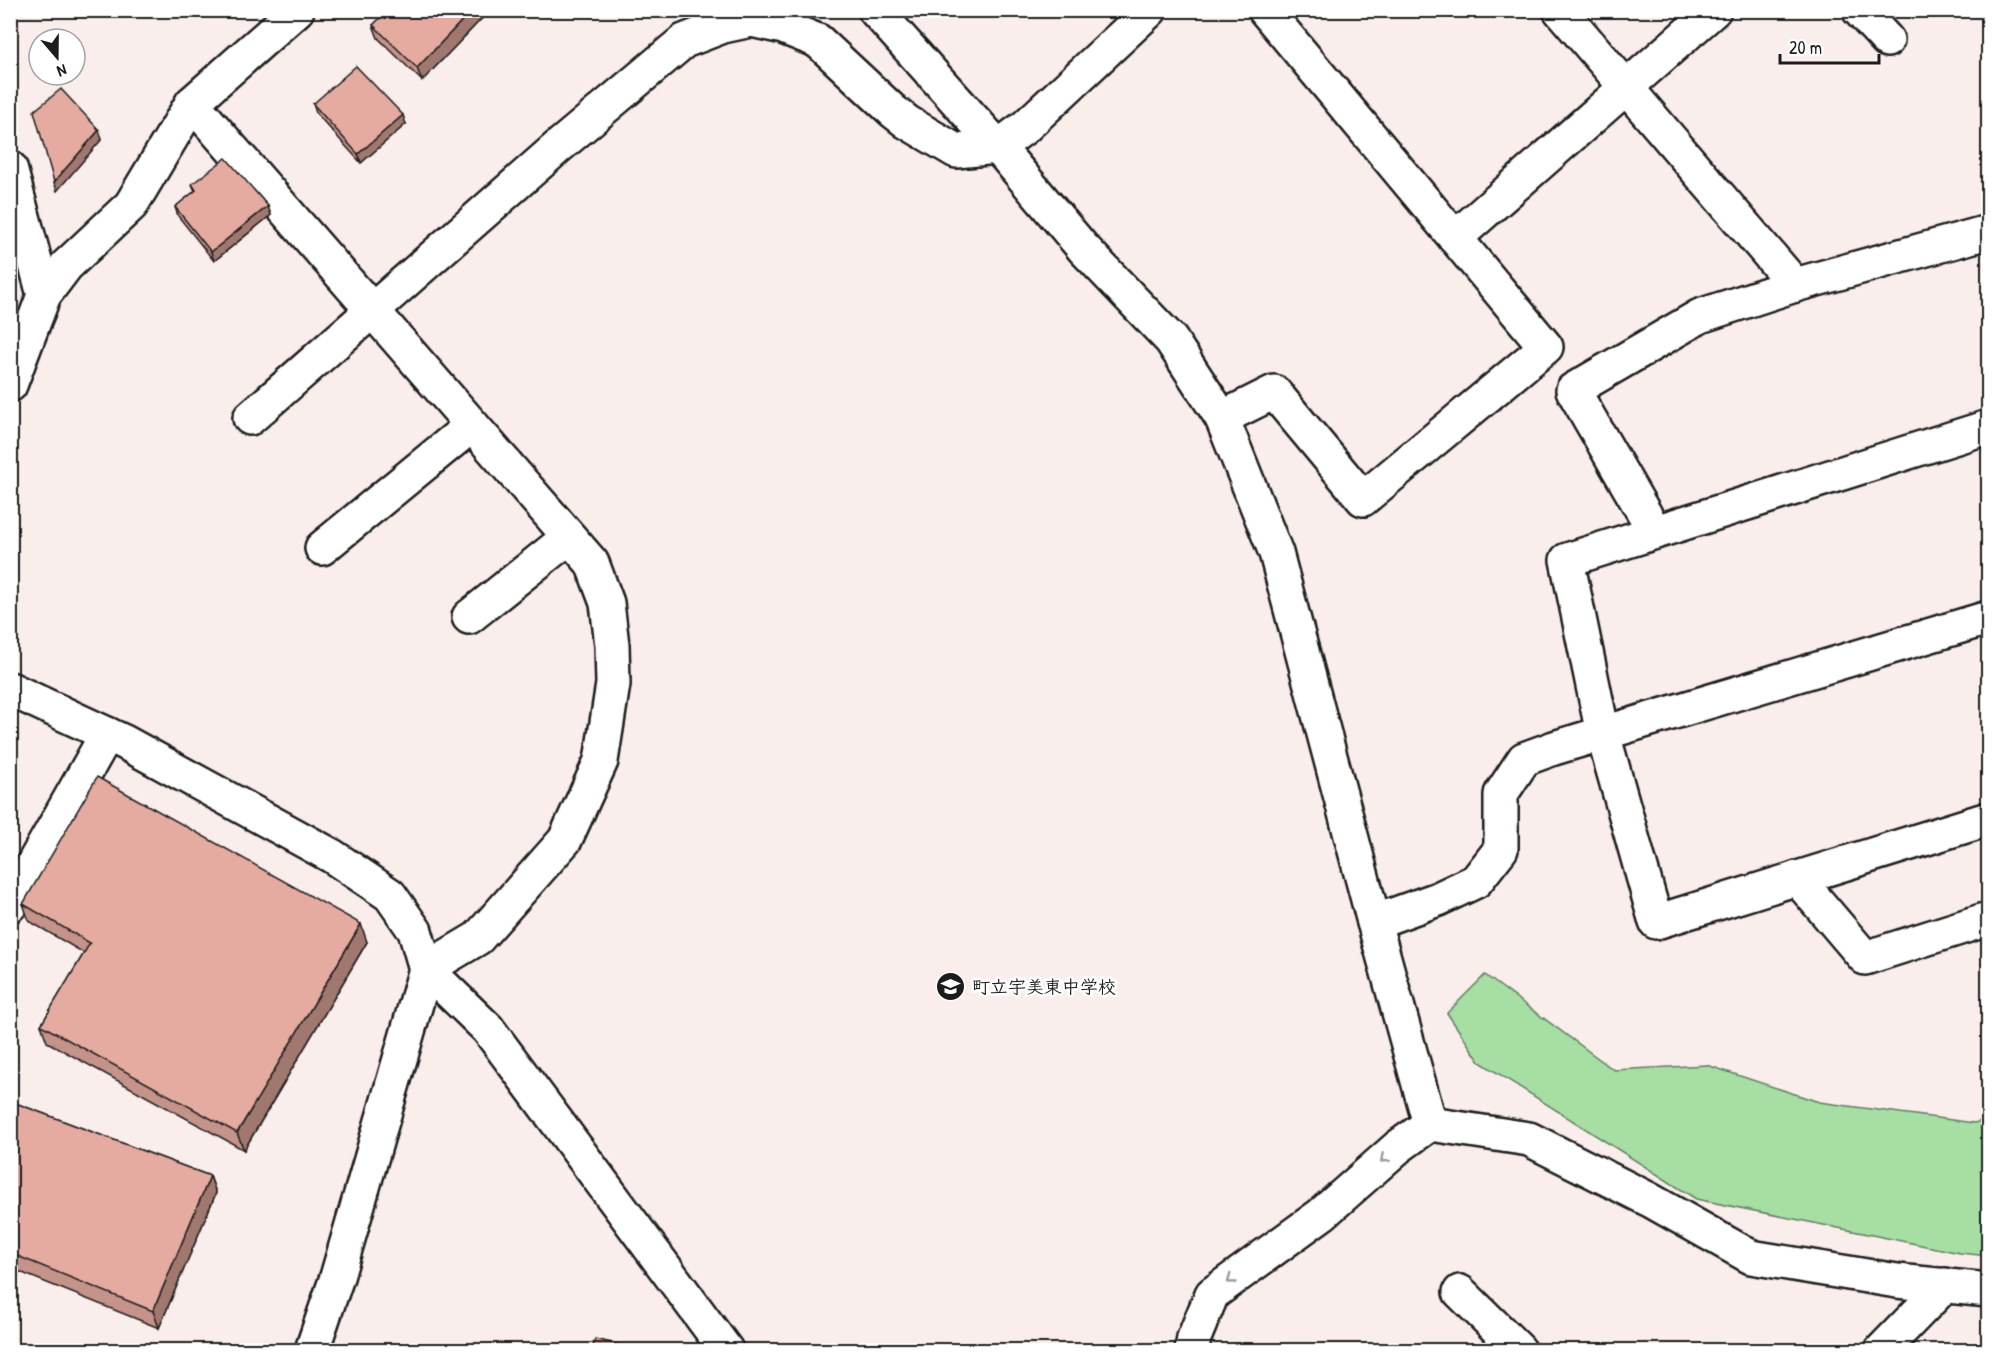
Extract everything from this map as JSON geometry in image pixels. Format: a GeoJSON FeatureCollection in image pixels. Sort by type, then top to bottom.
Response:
{"type":"FeatureCollection","features":[{"type":"Feature","properties":{"kind":"street"},"geometry":{"type":"LineString","coordinates":[[10,385],[44,295],[66,266],[131,205],[192,103],[297,10]]}},
{"type":"Feature","properties":{"kind":"street"},"geometry":{"type":"LineString","coordinates":[[875,10],[998,147],[1083,248],[1171,340],[1221,418],[1276,553],[1430,1124]]}},
{"type":"Feature","properties":{"kind":"street"},"geometry":{"type":"LineString","coordinates":[[250,418],[559,146],[684,41],[723,26],[751,20],[783,27],[818,41],[893,111],[956,151],[998,147],[1025,127],[1150,10]]}},
{"type":"Feature","properties":{"kind":"street"},"geometry":{"type":"LineString","coordinates":[[1221,418],[1274,392],[1363,499],[1546,347],[1265,10]]}},
{"type":"Feature","properties":{"kind":"street"},"geometry":{"type":"LineString","coordinates":[[1560,10],[1795,285]]}},
{"type":"Feature","properties":{"kind":"street"},"geometry":{"type":"LineString","coordinates":[[1455,238],[1714,10]]}},
{"type":"Feature","properties":{"kind":"street"},"geometry":{"type":"LineString","coordinates":[[1859,10],[1887,40]]}},
{"type":"Feature","properties":{"kind":"street"},"geometry":{"type":"LineString","coordinates":[[192,103],[592,563],[607,603],[612,645],[613,684],[601,761],[565,840],[478,938],[426,969],[337,1277],[312,1350]]}},
{"type":"Feature","properties":{"kind":"street"},"geometry":{"type":"LineString","coordinates":[[10,168],[44,295]]}},
{"type":"Feature","properties":{"kind":"street"},"geometry":{"type":"LineString","coordinates":[[1655,532],[1573,390],[1700,316],[1795,285],[1989,232]]}},
{"type":"Feature","properties":{"kind":"street"},"geometry":{"type":"LineString","coordinates":[[322,548],[472,425]]}},
{"type":"Feature","properties":{"kind":"street"},"geometry":{"type":"LineString","coordinates":[[1989,427],[1567,560],[1603,734],[1656,921],[1989,819]]}},
{"type":"Feature","properties":{"kind":"street"},"geometry":{"type":"LineString","coordinates":[[469,617],[569,537]]}},
{"type":"Feature","properties":{"kind":"street"},"geometry":{"type":"LineString","coordinates":[[1374,922],[1476,881],[1501,849],[1501,794],[1524,759],[1554,748],[1989,618]]}},
{"type":"Feature","properties":{"kind":"street"},"geometry":{"type":"LineString","coordinates":[[10,689],[107,734],[332,856],[390,895],[415,931],[426,969],[488,1029],[726,1350]]}},
{"type":"Feature","properties":{"kind":"street"},"geometry":{"type":"LineString","coordinates":[[10,905],[107,734]]}},
{"type":"Feature","properties":{"kind":"street"},"geometry":{"type":"LineString","coordinates":[[1797,878],[1865,958],[1989,919]]}},
{"type":"Feature","properties":{"kind":"street"},"geometry":{"type":"LineString","coordinates":[[1192,1350],[1194,1338],[1212,1294],[1322,1214],[1398,1147],[1430,1124],[1529,1138],[1650,1200],[1751,1257],[1897,1281],[1989,1290]]}},
{"type":"Feature","properties":{"kind":"street"},"geometry":{"type":"LineString","coordinates":[[1882,1350],[1945,1286]]}},
{"type":"Feature","properties":{"kind":"street"},"geometry":{"type":"LineString","coordinates":[[1460,1292],[1519,1350]]}},
{"type":"Feature","properties":{"kind":"green space"},"geometry":{"type":"Polygon","coordinates":[[[1485,975],[1614,1070],[1707,1065],[1819,1102],[1974,1123],[1988,1119],[1988,1256],[1960,1253],[1696,1199],[1480,1062],[1447,1013],[1485,975]]]}},
{"type":"Feature","properties":{"kind":"building"},"geometry":{"type":"Polygon","coordinates":[[[388,10],[472,10],[417,68],[373,25],[388,10]]]}},
{"type":"Feature","properties":{"kind":"building"},"geometry":{"type":"Polygon","coordinates":[[[356,66],[403,115],[358,154],[313,104],[356,66]]]}},
{"type":"Feature","properties":{"kind":"building"},"geometry":{"type":"Polygon","coordinates":[[[61,89],[99,130],[54,182],[34,111],[61,89]]]}},
{"type":"Feature","properties":{"kind":"building"},"geometry":{"type":"Polygon","coordinates":[[[226,158],[268,206],[211,252],[175,207],[196,190],[192,184],[226,158]]]}},
{"type":"Feature","properties":{"kind":"building"},"geometry":{"type":"Polygon","coordinates":[[[97,777],[361,924],[237,1133],[41,1025],[90,943],[23,904],[97,777]]]}},
{"type":"Feature","properties":{"kind":"building"},"geometry":{"type":"Polygon","coordinates":[[[10,1101],[210,1176],[153,1311],[10,1253],[10,1101]]]}},
{"type":"Feature","properties":{"kind":"building"},"geometry":{"type":"Polygon","coordinates":[[[595,1339],[641,1350],[592,1350],[595,1339]]]}},
{"type":"Feature","properties":{"kind":"place","name":"町立宇美東中学校"},"geometry":{"type":"Point","coordinates":[951,987]}}]}
